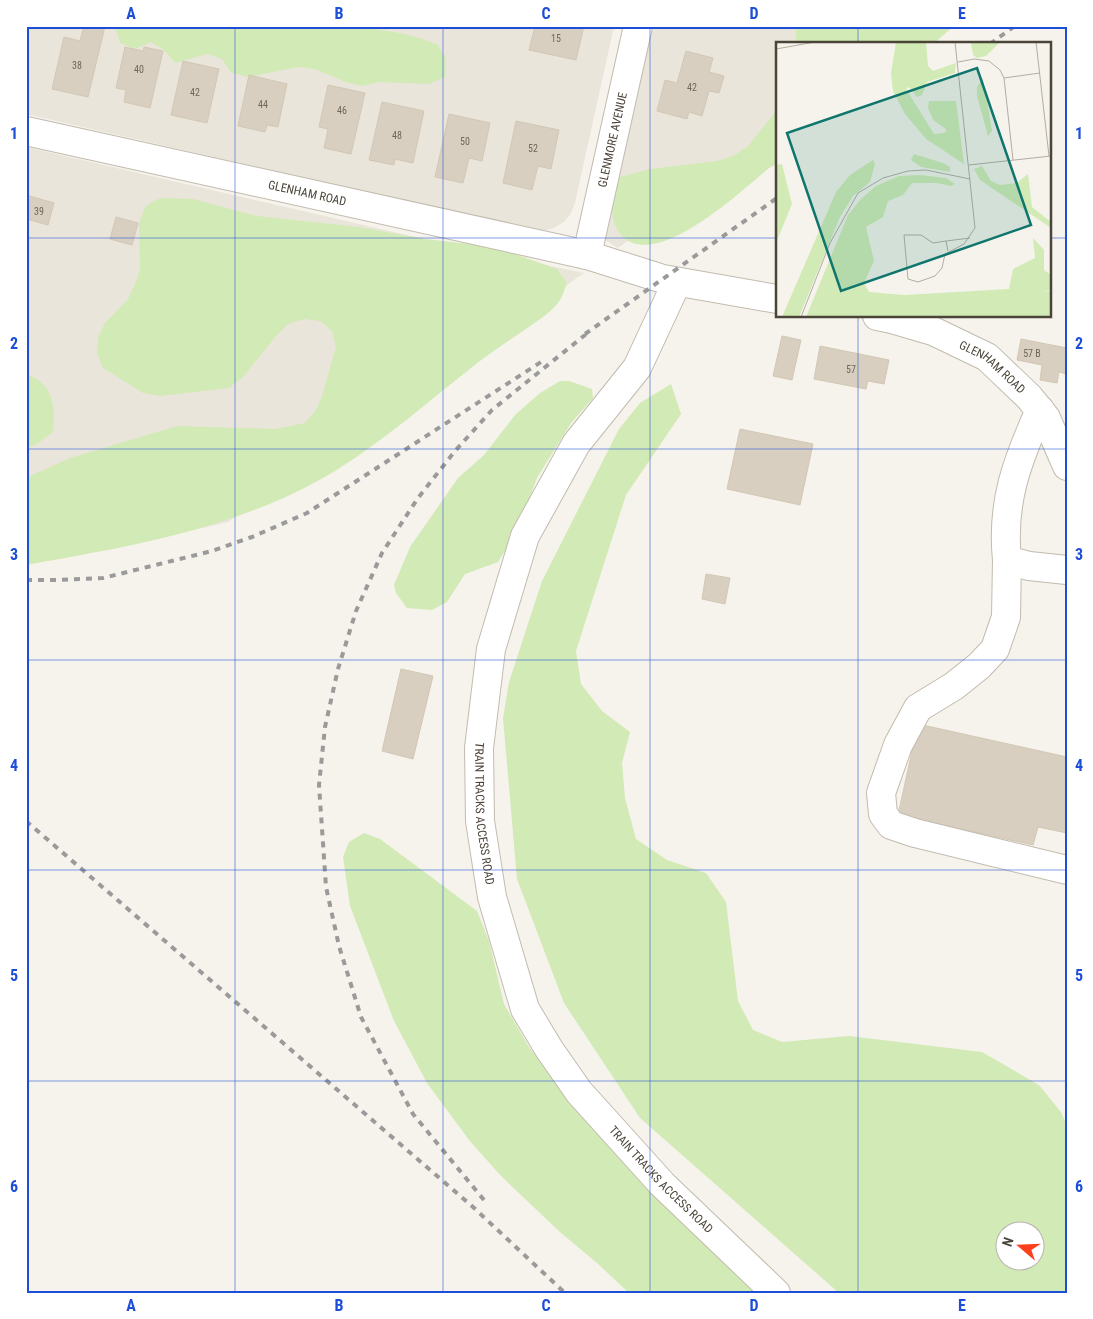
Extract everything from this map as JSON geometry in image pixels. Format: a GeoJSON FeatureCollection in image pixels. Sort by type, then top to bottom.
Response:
{"type":"FeatureCollection","features":[{"type":"Feature","properties":{"kind":"street","name":"GLENMORE AVENUE"},"geometry":{"type":"LineString","coordinates":[[587,255],[638,26]]}},
{"type":"Feature","properties":{"kind":"street","name":"GLENHAM ROAD"},"geometry":{"type":"LineString","coordinates":[[26,131],[587,255],[670,281]]}},
{"type":"Feature","properties":{"kind":"street"},"geometry":{"type":"LineString","coordinates":[[670,281],[776,299]]}},
{"type":"Feature","properties":{"kind":"street","name":"TRAIN TRACKS ACCESS ROAD"},"geometry":{"type":"LineString","coordinates":[[670,281],[637,368],[576,444],[525,536],[490,650],[479,748],[480,821],[492,897],[525,1009],[549,1049],[580,1092],[662,1184],[776,1293]]}},
{"type":"Feature","properties":{"kind":"street","name":"GLENHAM ROAD"},"geometry":{"type":"LineString","coordinates":[[887,318],[933,331],[987,357],[1029,397],[1046,418],[1067,466]]}},
{"type":"Feature","properties":{"kind":"street"},"geometry":{"type":"LineString","coordinates":[[1040,410],[1022,450],[1006,510],[1006,618],[995,649],[979,666],[954,686],[918,708],[898,745],[881,793],[883,814],[891,825],[1067,870]]}},
{"type":"Feature","properties":{"kind":"street"},"geometry":{"type":"LineString","coordinates":[[1007,560],[1029,566],[1067,570]]}},
{"type":"Feature","properties":{"kind":"shaded area"},"geometry":{"type":"Polygon","coordinates":[[[26,26],[614,26],[575,203],[571,213],[564,222],[554,228],[543,231],[26,114],[26,26]]]}},
{"type":"Feature","properties":{"kind":"shaded area"},"geometry":{"type":"Polygon","coordinates":[[[650,26],[927,26],[906,42],[776,42],[776,136],[618,248],[605,240],[650,26]]]}},
{"type":"Feature","properties":{"kind":"shaded area"},"geometry":{"type":"Polygon","coordinates":[[[26,147],[463,248],[584,273],[228,522],[109,550],[26,557],[26,147]]]}},
{"type":"Feature","properties":{"kind":"green space"},"geometry":{"type":"Polygon","coordinates":[[[115,26],[311,26],[376,29],[418,38],[438,45],[446,59],[445,77],[429,84],[379,82],[362,86],[345,82],[315,69],[298,67],[247,77],[231,72],[222,59],[207,54],[175,63],[164,50],[151,42],[135,49],[120,43],[115,26]]]}},
{"type":"Feature","properties":{"kind":"green space"},"geometry":{"type":"Polygon","coordinates":[[[796,26],[954,26],[935,42],[796,42],[796,26]]]}},
{"type":"Feature","properties":{"kind":"green space"},"geometry":{"type":"Polygon","coordinates":[[[776,111],[776,164],[769,168],[717,211],[671,238],[650,244],[631,242],[617,229],[614,223],[612,203],[620,177],[650,169],[717,161],[733,156],[747,147],[776,111]]]}},
{"type":"Feature","properties":{"kind":"green space"},"geometry":{"type":"Polygon","coordinates":[[[160,198],[193,199],[257,216],[358,227],[426,239],[478,245],[512,253],[557,269],[567,283],[560,300],[546,315],[476,364],[354,459],[299,491],[224,521],[185,532],[146,542],[26,565],[26,478],[70,458],[177,426],[275,429],[305,423],[316,410],[322,396],[336,347],[332,331],[320,321],[304,319],[288,324],[243,377],[229,388],[160,396],[143,393],[103,368],[97,353],[98,337],[105,323],[128,299],[135,284],[140,270],[139,222],[146,206],[160,198]]]}},
{"type":"Feature","properties":{"kind":"green space"},"geometry":{"type":"Polygon","coordinates":[[[26,374],[43,384],[48,390],[54,414],[53,432],[37,444],[26,448],[26,374]]]}},
{"type":"Feature","properties":{"kind":"green space"},"geometry":{"type":"Polygon","coordinates":[[[560,381],[569,381],[592,389],[593,398],[571,423],[537,478],[516,533],[498,562],[465,574],[447,602],[432,610],[407,608],[396,593],[394,585],[410,547],[458,478],[484,455],[515,415],[540,393],[560,381]]]}},
{"type":"Feature","properties":{"kind":"green space"},"geometry":{"type":"Polygon","coordinates":[[[671,384],[681,414],[626,495],[576,651],[581,684],[602,711],[630,732],[622,763],[625,798],[636,839],[667,860],[706,873],[726,902],[738,1001],[753,1030],[782,1042],[849,1036],[982,1052],[1039,1085],[1061,1112],[1067,1125],[1067,1293],[839,1293],[640,1118],[564,1003],[517,879],[503,718],[509,682],[542,581],[619,429],[640,403],[671,384]]]}},
{"type":"Feature","properties":{"kind":"green space"},"geometry":{"type":"Polygon","coordinates":[[[364,833],[380,839],[477,911],[489,941],[504,1004],[529,1047],[581,1113],[763,1293],[629,1293],[561,1233],[501,1176],[469,1140],[427,1083],[394,1021],[350,906],[343,857],[349,842],[364,833]]]}},
{"type":"Feature","properties":{"kind":"building"},"geometry":{"type":"Polygon","coordinates":[[[84,26],[105,26],[88,97],[52,89],[64,37],[80,41],[84,26]]]}},
{"type":"Feature","properties":{"kind":"building"},"geometry":{"type":"Polygon","coordinates":[[[535,26],[584,26],[576,60],[529,50],[535,26]]]}},
{"type":"Feature","properties":{"kind":"building"},"geometry":{"type":"Polygon","coordinates":[[[125,47],[143,51],[144,47],[163,51],[150,108],[124,102],[126,90],[116,88],[125,47]]]}},
{"type":"Feature","properties":{"kind":"building"},"geometry":{"type":"Polygon","coordinates":[[[686,51],[713,58],[709,72],[724,76],[719,93],[709,91],[702,116],[689,112],[687,119],[657,111],[665,80],[677,83],[686,51]]]}},
{"type":"Feature","properties":{"kind":"building"},"geometry":{"type":"Polygon","coordinates":[[[183,61],[219,69],[207,123],[171,115],[183,61]]]}},
{"type":"Feature","properties":{"kind":"building"},"geometry":{"type":"Polygon","coordinates":[[[249,75],[287,84],[278,127],[267,125],[265,132],[238,126],[249,75]]]}},
{"type":"Feature","properties":{"kind":"building"},"geometry":{"type":"Polygon","coordinates":[[[328,85],[365,93],[351,154],[324,148],[328,129],[319,127],[328,85]]]}},
{"type":"Feature","properties":{"kind":"building"},"geometry":{"type":"Polygon","coordinates":[[[382,102],[424,111],[413,163],[395,159],[394,165],[369,160],[382,102]]]}},
{"type":"Feature","properties":{"kind":"building"},"geometry":{"type":"Polygon","coordinates":[[[449,114],[490,123],[482,161],[469,158],[463,183],[435,177],[449,114]]]}},
{"type":"Feature","properties":{"kind":"building"},"geometry":{"type":"Polygon","coordinates":[[[516,121],[559,130],[551,169],[538,166],[532,190],[503,183],[516,121]]]}},
{"type":"Feature","properties":{"kind":"building"},"geometry":{"type":"Polygon","coordinates":[[[26,195],[54,203],[48,225],[26,219],[26,195]]]}},
{"type":"Feature","properties":{"kind":"building"},"geometry":{"type":"Polygon","coordinates":[[[116,217],[138,223],[132,245],[110,239],[116,217]]]}},
{"type":"Feature","properties":{"kind":"building"},"geometry":{"type":"Polygon","coordinates":[[[782,336],[801,340],[792,380],[773,376],[782,336]]]}},
{"type":"Feature","properties":{"kind":"building"},"geometry":{"type":"Polygon","coordinates":[[[1021,339],[1067,348],[1067,374],[1059,372],[1057,383],[1040,380],[1042,365],[1017,360],[1021,339]]]}},
{"type":"Feature","properties":{"kind":"building"},"geometry":{"type":"Polygon","coordinates":[[[820,346],[889,360],[884,384],[868,381],[866,389],[814,379],[820,346]]]}},
{"type":"Feature","properties":{"kind":"building"},"geometry":{"type":"Polygon","coordinates":[[[740,429],[813,444],[800,505],[727,489],[740,429]]]}},
{"type":"Feature","properties":{"kind":"building"},"geometry":{"type":"Polygon","coordinates":[[[706,574],[730,578],[725,604],[702,599],[706,574]]]}},
{"type":"Feature","properties":{"kind":"building"},"geometry":{"type":"Polygon","coordinates":[[[401,669],[433,676],[413,759],[382,751],[401,669]]]}},
{"type":"Feature","properties":{"kind":"building"},"geometry":{"type":"Polygon","coordinates":[[[918,724],[1067,757],[1067,833],[1038,827],[1033,845],[898,815],[918,724]]]}},
{"type":"Feature","properties":{"kind":"railway"},"geometry":{"type":"LineString","coordinates":[[993,42],[1015,26]]}},
{"type":"Feature","properties":{"kind":"railway"},"geometry":{"type":"LineString","coordinates":[[585,334],[776,199]]}},
{"type":"Feature","properties":{"kind":"railway"},"geometry":{"type":"LineString","coordinates":[[484,1200],[413,1114],[361,1017],[339,946],[326,887],[319,785],[325,727],[338,669],[356,611],[382,553],[418,498],[455,451],[492,410],[590,331]]}},
{"type":"Feature","properties":{"kind":"railway"},"geometry":{"type":"LineString","coordinates":[[26,580],[103,578],[212,551],[252,537],[307,513],[541,362]]}},
{"type":"Feature","properties":{"kind":"railway"},"geometry":{"type":"LineString","coordinates":[[26,821],[473,1207],[565,1293]]}}]}
